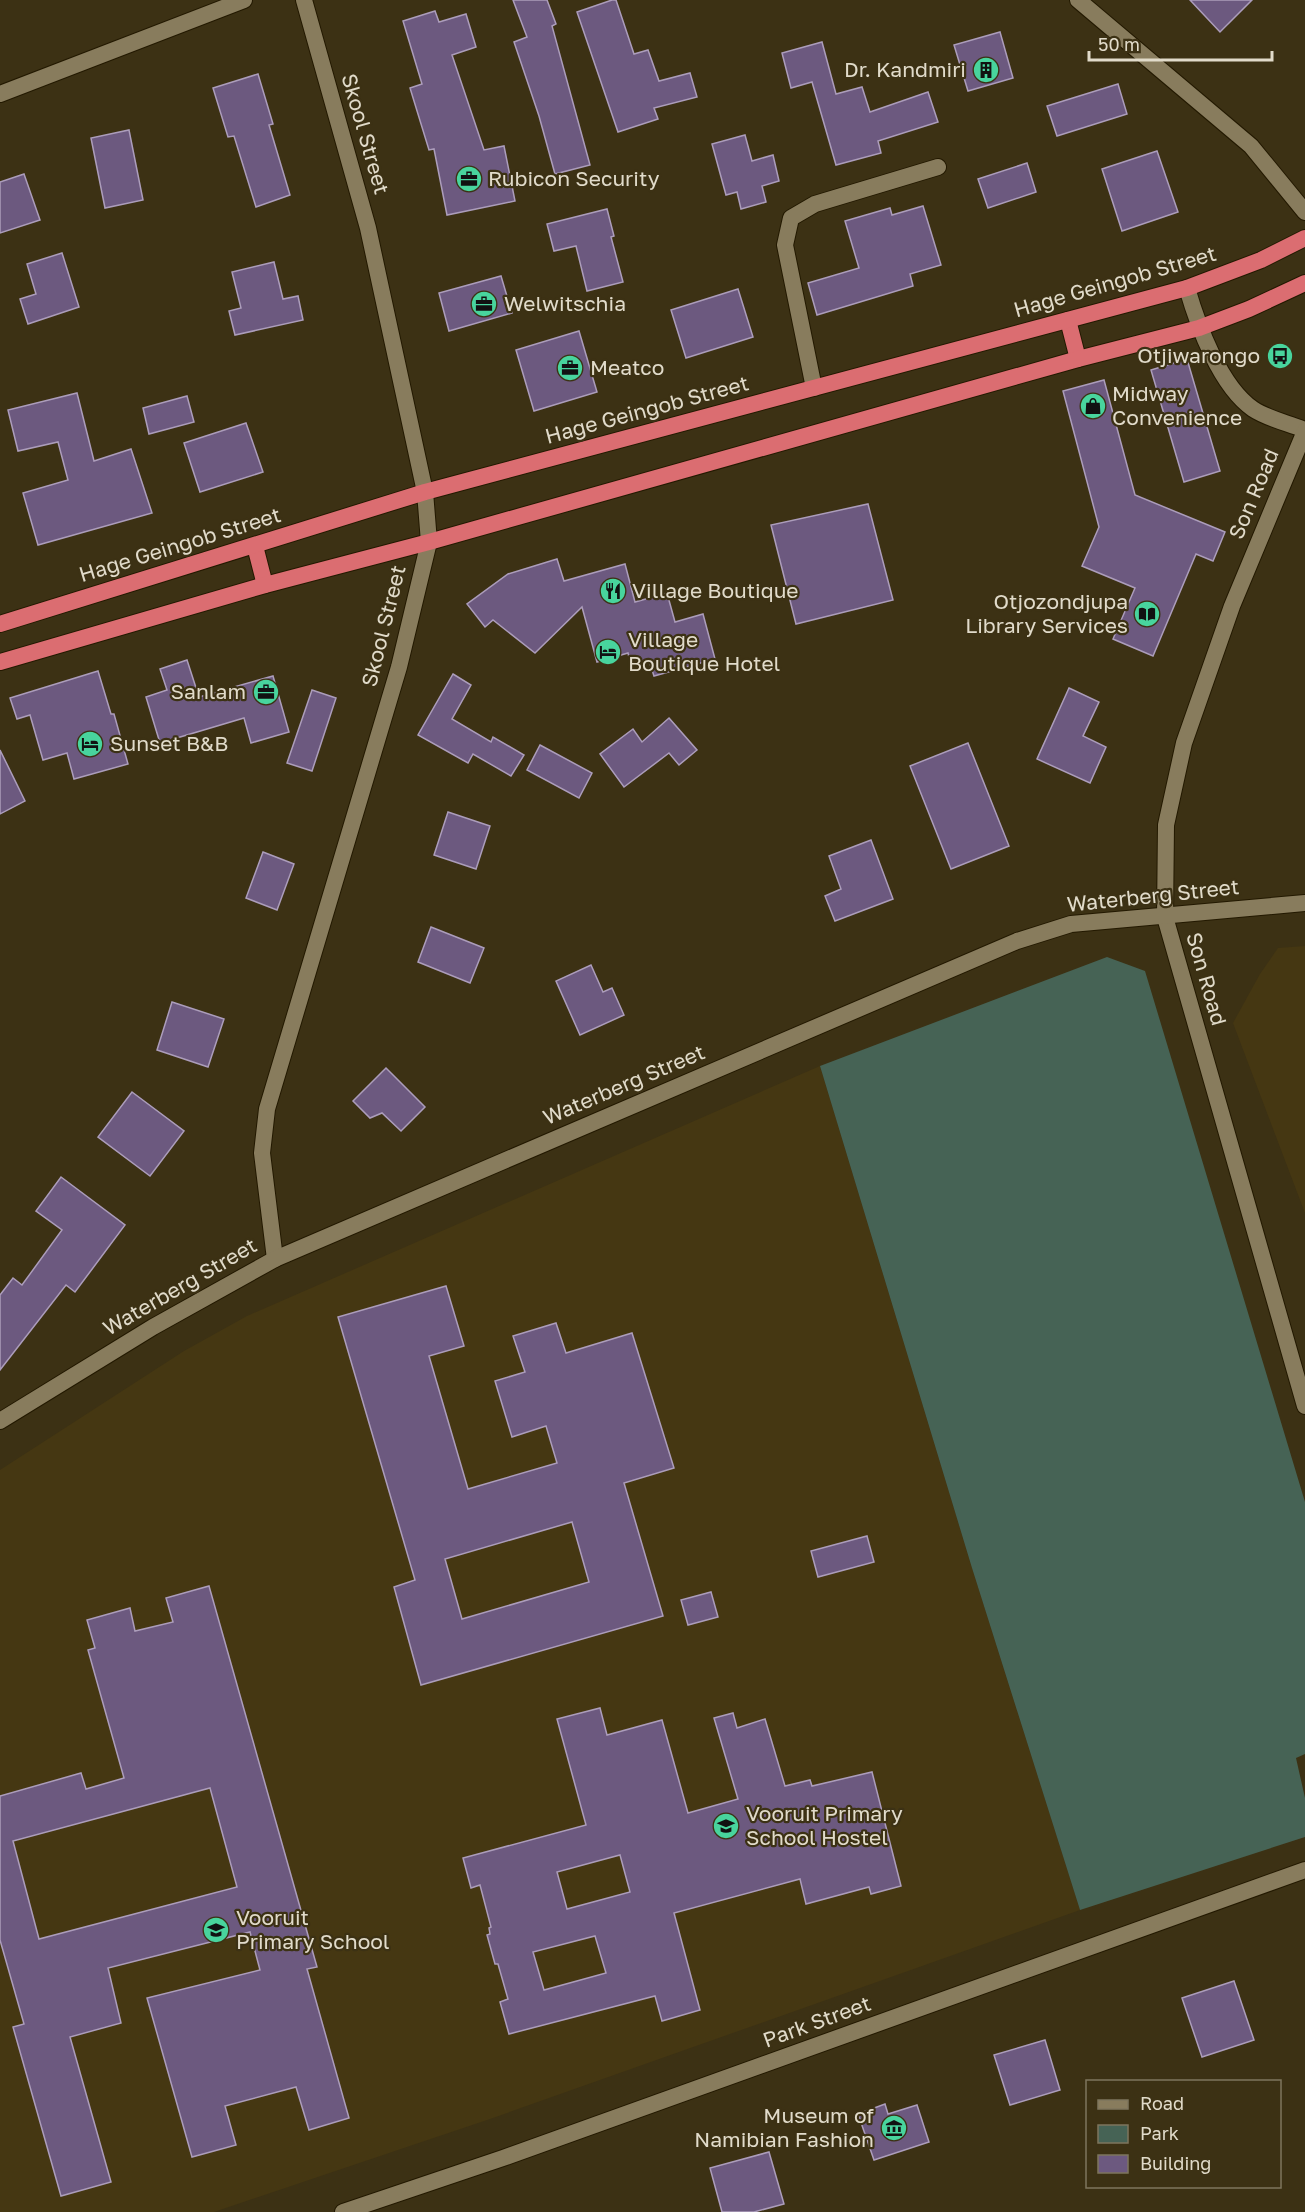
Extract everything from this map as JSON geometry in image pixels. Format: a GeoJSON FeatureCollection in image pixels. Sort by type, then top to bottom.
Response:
{"type":"FeatureCollection","features":[{"type":"Feature","properties":{"kind":"highway","name":"Hage Geingob Street"},"geometry":{"type":"LineString","coordinates":[[0,624],[425,492],[1187,288],[1261,260],[1305,238]]}},
{"type":"Feature","properties":{"kind":"highway"},"geometry":{"type":"LineString","coordinates":[[0,662],[265,585],[429,542],[1078,359],[1199,328],[1249,309],[1305,282]]}},
{"type":"Feature","properties":{"kind":"highway"},"geometry":{"type":"LineString","coordinates":[[1068,320],[1078,359]]}},
{"type":"Feature","properties":{"kind":"highway"},"geometry":{"type":"LineString","coordinates":[[255,546],[265,585]]}},
{"type":"Feature","properties":{"kind":"street"},"geometry":{"type":"LineString","coordinates":[[0,94],[244,0]]}},
{"type":"Feature","properties":{"kind":"street","name":"Skool Street"},"geometry":{"type":"LineString","coordinates":[[275,1259],[262,1153],[267,1110],[399,667],[429,542],[425,492],[368,228],[304,0]]}},
{"type":"Feature","properties":{"kind":"street"},"geometry":{"type":"LineString","coordinates":[[1078,0],[1251,146],[1305,212]]}},
{"type":"Feature","properties":{"kind":"street"},"geometry":{"type":"LineString","coordinates":[[814,388],[785,244],[791,218],[815,204],[938,167]]}},
{"type":"Feature","properties":{"kind":"street"},"geometry":{"type":"LineString","coordinates":[[1187,288],[1199,328],[1234,392],[1256,411],[1305,430]]}},
{"type":"Feature","properties":{"kind":"street","name":"Son Road"},"geometry":{"type":"LineString","coordinates":[[1305,430],[1232,606],[1184,743],[1166,825],[1165,917],[1305,1406]]}},
{"type":"Feature","properties":{"kind":"street","name":"Waterberg Street"},"geometry":{"type":"LineString","coordinates":[[0,1421],[153,1327],[275,1259],[1017,940],[1071,924],[1305,903]]}},
{"type":"Feature","properties":{"kind":"street","name":"Park Street"},"geometry":{"type":"LineString","coordinates":[[343,2212],[502,2158],[1305,1870]]}},
{"type":"Feature","properties":{"kind":"shaded area"},"geometry":{"type":"Polygon","coordinates":[[[1305,946],[1305,1213],[1233,1023],[1260,974],[1278,948],[1305,946]]]}},
{"type":"Feature","properties":{"kind":"shaded area"},"geometry":{"type":"Polygon","coordinates":[[[820,1066],[972,1568],[1080,1910],[490,2119],[214,2212],[0,2212],[0,1470],[184,1351],[247,1316],[820,1066]]]}},
{"type":"Feature","properties":{"kind":"green space"},"geometry":{"type":"Polygon","coordinates":[[[1107,957],[1145,971],[1305,1502],[1305,1754],[1296,1758],[1305,1798],[1305,1837],[1080,1910],[972,1568],[820,1066],[1107,957]]]}},
{"type":"Feature","properties":{"kind":"building"},"geometry":{"type":"Polygon","coordinates":[[[513,0],[547,0],[556,24],[552,26],[590,165],[555,174],[539,116],[514,42],[527,37],[513,0]]]}},
{"type":"Feature","properties":{"kind":"building"},"geometry":{"type":"Polygon","coordinates":[[[616,0],[634,54],[648,50],[659,81],[690,73],[697,97],[654,108],[658,119],[618,132],[577,12],[616,0]]]}},
{"type":"Feature","properties":{"kind":"building"},"geometry":{"type":"Polygon","coordinates":[[[1190,0],[1252,0],[1220,32],[1190,0]]]}},
{"type":"Feature","properties":{"kind":"building"},"geometry":{"type":"Polygon","coordinates":[[[435,11],[439,22],[466,14],[476,47],[452,55],[484,150],[504,146],[515,201],[447,215],[434,149],[429,150],[410,88],[422,84],[403,21],[435,11]]]}},
{"type":"Feature","properties":{"kind":"building","name":"Dr. Kandmiri"},"geometry":{"type":"Polygon","coordinates":[[[1000,32],[1013,78],[968,91],[954,45],[1000,32]]]}},
{"type":"Feature","properties":{"kind":"building"},"geometry":{"type":"Polygon","coordinates":[[[822,42],[836,94],[862,87],[870,112],[928,92],[938,122],[878,141],[881,153],[836,165],[812,82],[791,88],[782,53],[822,42]]]}},
{"type":"Feature","properties":{"kind":"building"},"geometry":{"type":"Polygon","coordinates":[[[258,74],[273,124],[269,125],[290,195],[256,207],[234,136],[228,137],[213,88],[258,74]]]}},
{"type":"Feature","properties":{"kind":"building"},"geometry":{"type":"Polygon","coordinates":[[[1118,84],[1127,114],[1057,136],[1047,106],[1118,84]]]}},
{"type":"Feature","properties":{"kind":"building"},"geometry":{"type":"Polygon","coordinates":[[[129,130],[143,200],[105,208],[91,138],[129,130]]]}},
{"type":"Feature","properties":{"kind":"building"},"geometry":{"type":"Polygon","coordinates":[[[745,135],[752,161],[773,155],[779,181],[762,186],[766,202],[741,209],[737,192],[726,195],[712,144],[745,135]]]}},
{"type":"Feature","properties":{"kind":"building"},"geometry":{"type":"Polygon","coordinates":[[[1157,151],[1178,212],[1122,231],[1102,169],[1157,151]]]}},
{"type":"Feature","properties":{"kind":"building"},"geometry":{"type":"Polygon","coordinates":[[[1027,163],[1036,192],[988,208],[978,179],[1027,163]]]}},
{"type":"Feature","properties":{"kind":"building"},"geometry":{"type":"Polygon","coordinates":[[[24,174],[40,220],[0,233],[0,182],[24,174]]]}},
{"type":"Feature","properties":{"kind":"building"},"geometry":{"type":"Polygon","coordinates":[[[923,206],[941,265],[910,274],[913,286],[817,315],[808,283],[859,268],[845,221],[890,208],[892,215],[923,206]]]}},
{"type":"Feature","properties":{"kind":"building"},"geometry":{"type":"Polygon","coordinates":[[[607,209],[614,236],[611,237],[623,282],[587,291],[576,246],[554,251],[547,224],[607,209]]]}},
{"type":"Feature","properties":{"kind":"building"},"geometry":{"type":"Polygon","coordinates":[[[62,253],[79,307],[28,324],[20,299],[36,294],[27,264],[62,253]]]}},
{"type":"Feature","properties":{"kind":"building"},"geometry":{"type":"Polygon","coordinates":[[[274,262],[283,299],[298,296],[303,320],[235,335],[229,311],[241,308],[232,272],[274,262]]]}},
{"type":"Feature","properties":{"kind":"building"},"geometry":{"type":"Polygon","coordinates":[[[501,276],[512,313],[449,331],[439,293],[501,276]]]}},
{"type":"Feature","properties":{"kind":"building"},"geometry":{"type":"Polygon","coordinates":[[[738,289],[753,337],[686,358],[671,310],[738,289]]]}},
{"type":"Feature","properties":{"kind":"building"},"geometry":{"type":"Polygon","coordinates":[[[579,331],[597,392],[534,411],[516,350],[579,331]]]}},
{"type":"Feature","properties":{"kind":"building"},"geometry":{"type":"Polygon","coordinates":[[[1187,359],[1220,471],[1184,482],[1151,370],[1187,359]]]}},
{"type":"Feature","properties":{"kind":"building"},"geometry":{"type":"Polygon","coordinates":[[[1104,380],[1135,495],[1225,532],[1213,561],[1196,554],[1153,656],[1113,639],[1135,588],[1082,566],[1099,527],[1063,391],[1104,380]]]}},
{"type":"Feature","properties":{"kind":"building"},"geometry":{"type":"Polygon","coordinates":[[[77,393],[94,461],[131,449],[152,513],[38,545],[23,493],[68,480],[58,442],[18,451],[8,410],[77,393]]]}},
{"type":"Feature","properties":{"kind":"building"},"geometry":{"type":"Polygon","coordinates":[[[187,396],[194,422],[149,434],[143,408],[187,396]]]}},
{"type":"Feature","properties":{"kind":"building"},"geometry":{"type":"Polygon","coordinates":[[[246,423],[263,472],[200,492],[184,443],[246,423]]]}},
{"type":"Feature","properties":{"kind":"building"},"geometry":{"type":"Polygon","coordinates":[[[868,504],[893,600],[796,624],[771,525],[868,504]]]}},
{"type":"Feature","properties":{"kind":"building"},"geometry":{"type":"Polygon","coordinates":[[[557,559],[564,581],[625,564],[635,602],[667,593],[675,622],[703,614],[715,659],[654,676],[649,661],[631,666],[628,653],[597,662],[582,607],[535,653],[493,620],[485,627],[467,604],[508,574],[557,559]]]}},
{"type":"Feature","properties":{"kind":"building"},"geometry":{"type":"Polygon","coordinates":[[[187,660],[199,697],[273,676],[289,732],[251,743],[244,718],[160,743],[146,697],[167,690],[160,669],[187,660]]]}},
{"type":"Feature","properties":{"kind":"building"},"geometry":{"type":"Polygon","coordinates":[[[98,671],[111,714],[114,714],[128,764],[74,779],[67,753],[43,760],[30,715],[17,719],[10,698],[98,671]]]}},
{"type":"Feature","properties":{"kind":"building"},"geometry":{"type":"Polygon","coordinates":[[[453,674],[471,685],[452,719],[491,742],[493,737],[524,755],[511,776],[473,754],[468,763],[418,735],[453,674]]]}},
{"type":"Feature","properties":{"kind":"building"},"geometry":{"type":"Polygon","coordinates":[[[1069,688],[1099,702],[1083,736],[1106,747],[1090,783],[1037,759],[1069,688]]]}},
{"type":"Feature","properties":{"kind":"building"},"geometry":{"type":"Polygon","coordinates":[[[312,690],[336,698],[312,771],[287,763],[312,690]]]}},
{"type":"Feature","properties":{"kind":"building"},"geometry":{"type":"Polygon","coordinates":[[[669,718],[697,750],[679,765],[669,753],[624,787],[600,754],[633,729],[642,742],[669,718]]]}},
{"type":"Feature","properties":{"kind":"building"},"geometry":{"type":"Polygon","coordinates":[[[968,743],[1009,846],[951,869],[910,766],[968,743]]]}},
{"type":"Feature","properties":{"kind":"building"},"geometry":{"type":"Polygon","coordinates":[[[540,745],[592,773],[579,798],[527,770],[540,745]]]}},
{"type":"Feature","properties":{"kind":"building"},"geometry":{"type":"Polygon","coordinates":[[[0,750],[25,801],[0,814],[0,750]]]}},
{"type":"Feature","properties":{"kind":"building"},"geometry":{"type":"Polygon","coordinates":[[[448,812],[490,826],[476,869],[434,855],[448,812]]]}},
{"type":"Feature","properties":{"kind":"building"},"geometry":{"type":"Polygon","coordinates":[[[871,840],[893,899],[835,921],[825,896],[841,889],[829,856],[871,840]]]}},
{"type":"Feature","properties":{"kind":"building"},"geometry":{"type":"Polygon","coordinates":[[[263,852],[294,864],[277,910],[246,898],[263,852]]]}},
{"type":"Feature","properties":{"kind":"building"},"geometry":{"type":"Polygon","coordinates":[[[431,927],[484,948],[470,983],[418,962],[431,927]]]}},
{"type":"Feature","properties":{"kind":"building"},"geometry":{"type":"Polygon","coordinates":[[[591,965],[603,992],[612,988],[624,1015],[580,1035],[556,981],[591,965]]]}},
{"type":"Feature","properties":{"kind":"building"},"geometry":{"type":"Polygon","coordinates":[[[172,1002],[224,1019],[208,1067],[157,1050],[172,1002]]]}},
{"type":"Feature","properties":{"kind":"building"},"geometry":{"type":"Polygon","coordinates":[[[386,1068],[425,1107],[401,1131],[382,1113],[370,1118],[353,1101],[386,1068]]]}},
{"type":"Feature","properties":{"kind":"building"},"geometry":{"type":"Polygon","coordinates":[[[132,1092],[184,1131],[150,1176],[98,1137],[132,1092]]]}},
{"type":"Feature","properties":{"kind":"building"},"geometry":{"type":"Polygon","coordinates":[[[61,1177],[125,1225],[75,1292],[66,1285],[0,1370],[0,1295],[13,1278],[22,1285],[62,1230],[36,1211],[61,1177]]]}},
{"type":"Feature","properties":{"kind":"building"},"geometry":{"type":"Polygon","coordinates":[[[446,1286],[464,1346],[429,1356],[468,1489],[557,1463],[546,1426],[512,1437],[495,1381],[525,1372],[513,1336],[556,1323],[566,1353],[632,1333],[674,1468],[624,1483],[663,1616],[421,1685],[394,1587],[415,1580],[338,1317],[446,1286]],[[572,1522],[445,1559],[462,1619],[589,1582],[572,1522]]]}},
{"type":"Feature","properties":{"kind":"building"},"geometry":{"type":"Polygon","coordinates":[[[867,1536],[874,1562],[818,1577],[811,1551],[867,1536]]]}},
{"type":"Feature","properties":{"kind":"building"},"geometry":{"type":"Polygon","coordinates":[[[209,1586],[317,1967],[307,1969],[349,2118],[309,2130],[296,2087],[225,2106],[236,2145],[192,2157],[147,1998],[260,1970],[250,1932],[108,1968],[121,2023],[70,2037],[111,2182],[61,2196],[13,2027],[24,2024],[0,1940],[0,1796],[81,1773],[86,1789],[124,1778],[88,1650],[95,1648],[87,1620],[130,1608],[135,1631],[173,1622],[166,1598],[209,1586]],[[210,1788],[13,1841],[39,1939],[237,1887],[210,1788]]]}},
{"type":"Feature","properties":{"kind":"building"},"geometry":{"type":"Polygon","coordinates":[[[711,1592],[718,1617],[688,1625],[681,1600],[711,1592]]]}},
{"type":"Feature","properties":{"kind":"building"},"geometry":{"type":"Polygon","coordinates":[[[600,1708],[607,1735],[662,1720],[688,1813],[738,1799],[714,1718],[733,1713],[737,1728],[765,1719],[785,1786],[810,1780],[812,1786],[872,1772],[901,1886],[871,1894],[869,1887],[806,1904],[800,1879],[674,1913],[700,2010],[662,2021],[655,1996],[509,2034],[500,2002],[508,1999],[487,1935],[490,1934],[489,1928],[491,1927],[480,1885],[471,1888],[463,1858],[586,1825],[557,1719],[600,1708]],[[620,1855],[557,1872],[567,1909],[630,1892],[620,1855]],[[595,1936],[533,1952],[544,1990],[606,1973],[595,1936]]]}},
{"type":"Feature","properties":{"kind":"building"},"geometry":{"type":"Polygon","coordinates":[[[1234,1981],[1254,2040],[1202,2057],[1182,1998],[1234,1981]]]}},
{"type":"Feature","properties":{"kind":"building"},"geometry":{"type":"Polygon","coordinates":[[[1045,2040],[1060,2090],[1010,2105],[994,2055],[1045,2040]]]}},
{"type":"Feature","properties":{"kind":"building","name":"Museum of Namibian Fashion"},"geometry":{"type":"Polygon","coordinates":[[[885,2104],[888,2114],[917,2105],[929,2142],[874,2160],[858,2114],[885,2104]]]}},
{"type":"Feature","properties":{"kind":"building"},"geometry":{"type":"Polygon","coordinates":[[[769,2152],[784,2204],[754,2212],[722,2212],[710,2168],[769,2152]]]}},
{"type":"Feature","properties":{"kind":"place","name":"Dr. Kandmiri"},"geometry":{"type":"Point","coordinates":[986,70]}},
{"type":"Feature","properties":{"kind":"place","name":"Rubicon Security"},"geometry":{"type":"Point","coordinates":[469,179]}},
{"type":"Feature","properties":{"kind":"place","name":"Welwitschia"},"geometry":{"type":"Point","coordinates":[484,304]}},
{"type":"Feature","properties":{"kind":"place","name":"Otjiwarongo"},"geometry":{"type":"Point","coordinates":[1280,356]}},
{"type":"Feature","properties":{"kind":"place","name":"Meatco"},"geometry":{"type":"Point","coordinates":[570,368]}},
{"type":"Feature","properties":{"kind":"place","name":"Midway Convenience"},"geometry":{"type":"Point","coordinates":[1093,406]}},
{"type":"Feature","properties":{"kind":"place","name":"Village Boutique"},"geometry":{"type":"Point","coordinates":[613,591]}},
{"type":"Feature","properties":{"kind":"place","name":"Otjozondjupa Library Services"},"geometry":{"type":"Point","coordinates":[1147,614]}},
{"type":"Feature","properties":{"kind":"place","name":"Village Boutique Hotel"},"geometry":{"type":"Point","coordinates":[608,652]}},
{"type":"Feature","properties":{"kind":"place","name":"Sanlam"},"geometry":{"type":"Point","coordinates":[266,692]}},
{"type":"Feature","properties":{"kind":"place","name":"Sunset B&B"},"geometry":{"type":"Point","coordinates":[90,744]}},
{"type":"Feature","properties":{"kind":"place","name":"Vooruit Primary School Hostel"},"geometry":{"type":"Point","coordinates":[726,1826]}},
{"type":"Feature","properties":{"kind":"place","name":"Vooruit Primary School"},"geometry":{"type":"Point","coordinates":[216,1930]}},
{"type":"Feature","properties":{"kind":"place","name":"Museum of Namibian Fashion"},"geometry":{"type":"Point","coordinates":[894,2128]}}]}
